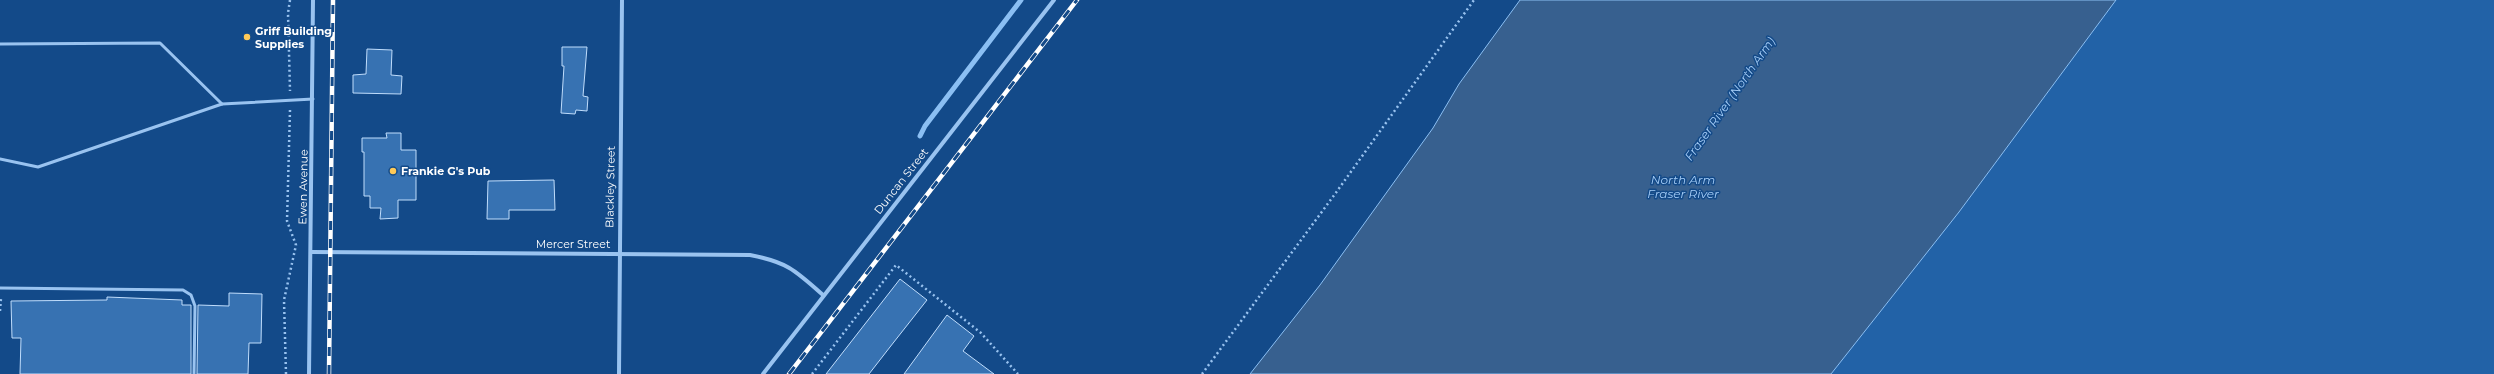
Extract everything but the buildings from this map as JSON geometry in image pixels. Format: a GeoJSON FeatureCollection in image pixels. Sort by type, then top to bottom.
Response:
{"type":"FeatureCollection","features":[{"type":"Feature","properties":{"kind":"street","name":"Ewen Avenue"},"geometry":{"type":"LineString","coordinates":[[309,374],[313,0]]}},
{"type":"Feature","properties":{"kind":"street","name":"Blackley Street"},"geometry":{"type":"LineString","coordinates":[[618,374],[618,253],[622,0]]}},
{"type":"Feature","properties":{"kind":"street","name":"Duncan Street"},"geometry":{"type":"LineString","coordinates":[[763,374],[1054,0]]}},
{"type":"Feature","properties":{"kind":"street","name":"Mercer Street"},"geometry":{"type":"LineString","coordinates":[[311,252],[750,255],[776,260],[794,270],[823,295]]}},
{"type":"Feature","properties":{"kind":"lane"},"geometry":{"type":"LineString","coordinates":[[0,44],[160,43],[222,104]]}},
{"type":"Feature","properties":{"kind":"lane"},"geometry":{"type":"LineString","coordinates":[[0,159],[38,167],[222,104],[313,99]]}},
{"type":"Feature","properties":{"kind":"lane"},"geometry":{"type":"LineString","coordinates":[[0,288],[183,290],[191,295],[194,306],[194,374]]}},
{"type":"Feature","properties":{"kind":"path"},"geometry":{"type":"LineString","coordinates":[[290,0],[288,13],[290,84]]}},
{"type":"Feature","properties":{"kind":"path"},"geometry":{"type":"LineString","coordinates":[[1202,374],[1336,194],[1474,0]]}},
{"type":"Feature","properties":{"kind":"path"},"geometry":{"type":"LineString","coordinates":[[286,374],[284,300],[296,245],[287,221],[290,117]]}},
{"type":"Feature","properties":{"kind":"path"},"geometry":{"type":"LineString","coordinates":[[812,374],[896,265],[982,333],[1018,374]]}},
{"type":"Feature","properties":{"kind":"shaded area"},"geometry":{"type":"Polygon","coordinates":[[[2116,0],[2494,0],[2494,374],[1831,374],[1959,212],[2116,0]]]}},
{"type":"Feature","properties":{"kind":"water","name":"North Arm Fraser River"},"geometry":{"type":"Polygon","coordinates":[[[1520,0],[2116,0],[1959,212],[1831,374],[1250,374],[1320,285],[1433,128],[1459,84],[1520,0]]]}},
{"type":"Feature","properties":{"kind":"waterway"},"geometry":{"type":"LineString","coordinates":[[920,136],[925,126],[1021,0]]}},
{"type":"Feature","properties":{"kind":"railway"},"geometry":{"type":"LineString","coordinates":[[329,374],[333,0]]}},
{"type":"Feature","properties":{"kind":"railway"},"geometry":{"type":"LineString","coordinates":[[789,374],[1077,0]]}},
{"type":"Feature","properties":{"kind":"place","name":"Griff Building Supplies"},"geometry":{"type":"Point","coordinates":[247,37]}},
{"type":"Feature","properties":{"kind":"place","name":"Frankie G's Pub"},"geometry":{"type":"Point","coordinates":[393,171]}},
{"type":"Feature","properties":{"kind":"water label","name":"Fraser River (North Arm)"},"geometry":{"type":"Point","coordinates":[1730,99]}}]}
